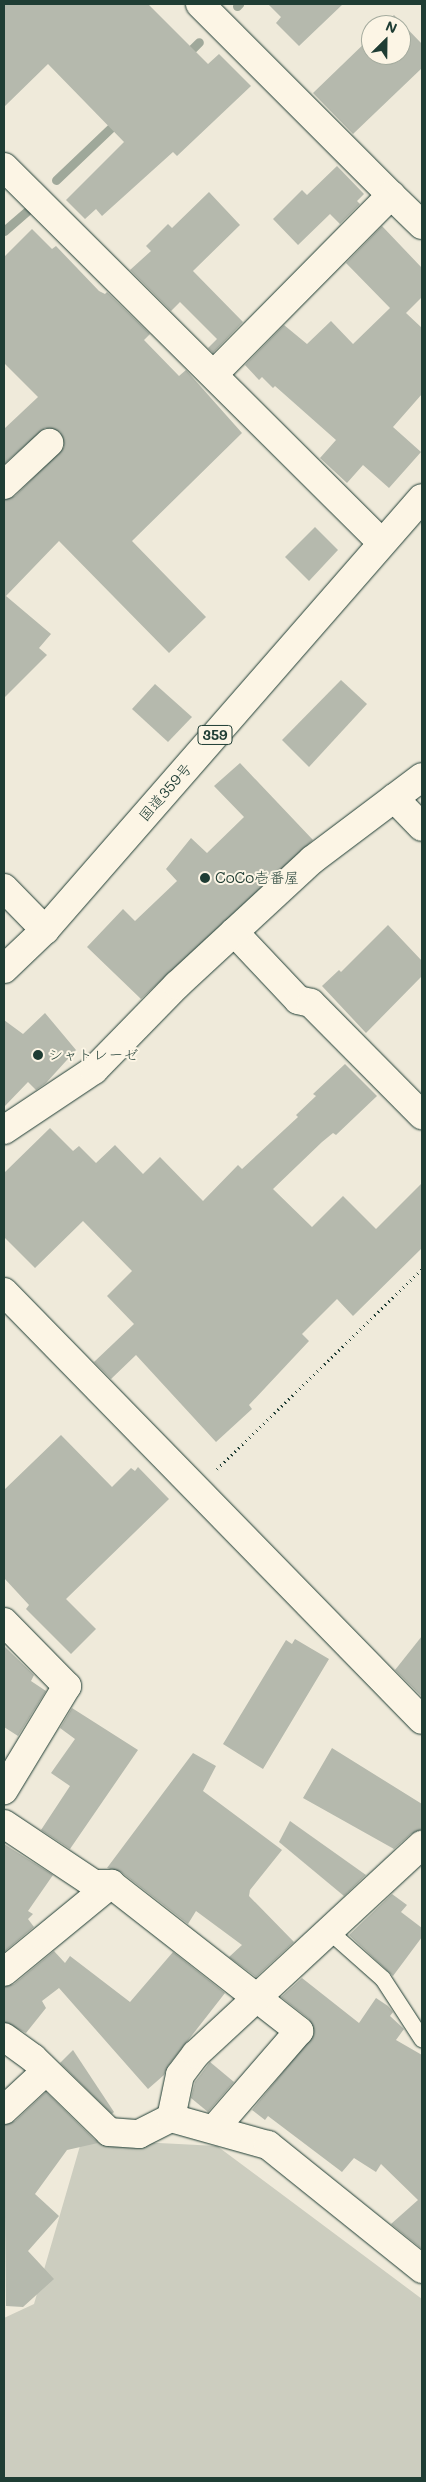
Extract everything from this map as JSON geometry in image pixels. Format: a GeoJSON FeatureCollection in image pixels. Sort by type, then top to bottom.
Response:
{"type":"FeatureCollection","features":[{"type":"Feature","properties":{"kind":"main road"},"geometry":{"type":"LineString","coordinates":[[200,4],[422,225]]}},
{"type":"Feature","properties":{"kind":"main road"},"geometry":{"type":"LineString","coordinates":[[4,167],[382,543]]}},
{"type":"Feature","properties":{"kind":"main road"},"geometry":{"type":"LineString","coordinates":[[214,374],[391,195]]}},
{"type":"Feature","properties":{"kind":"main road"},"geometry":{"type":"LineString","coordinates":[[4,485],[49,443]]}},
{"type":"Feature","properties":{"kind":"main road","name":"国道359号"},"geometry":{"type":"LineString","coordinates":[[4,970],[45,930],[422,498]]}},
{"type":"Feature","properties":{"kind":"main road"},"geometry":{"type":"LineString","coordinates":[[4,1130],[94,1070],[234,932],[312,860],[422,777]]}},
{"type":"Feature","properties":{"kind":"main road"},"geometry":{"type":"LineString","coordinates":[[394,798],[422,827]]}},
{"type":"Feature","properties":{"kind":"main road"},"geometry":{"type":"LineString","coordinates":[[4,888],[45,930]]}},
{"type":"Feature","properties":{"kind":"main road"},"geometry":{"type":"LineString","coordinates":[[234,932],[298,1000],[311,1003],[422,1115]]}},
{"type":"Feature","properties":{"kind":"main road"},"geometry":{"type":"LineString","coordinates":[[4,1292],[422,1720]]}},
{"type":"Feature","properties":{"kind":"main road"},"geometry":{"type":"LineString","coordinates":[[4,1622],[66,1686],[4,1790]]}},
{"type":"Feature","properties":{"kind":"main road"},"geometry":{"type":"LineString","coordinates":[[4,1824],[94,1884],[110,1884],[299,2032],[214,2130]]}},
{"type":"Feature","properties":{"kind":"main road"},"geometry":{"type":"LineString","coordinates":[[171,2118],[180,2075],[196,2054],[422,1845]]}},
{"type":"Feature","properties":{"kind":"main road"},"geometry":{"type":"LineString","coordinates":[[4,1972],[110,1884]]}},
{"type":"Feature","properties":{"kind":"main road"},"geometry":{"type":"LineString","coordinates":[[4,2036],[46,2071],[109,2132],[139,2134],[171,2118],[268,2145],[422,2269]]}},
{"type":"Feature","properties":{"kind":"main road"},"geometry":{"type":"LineString","coordinates":[[4,2110],[46,2071]]}},
{"type":"Feature","properties":{"kind":"lane"},"geometry":{"type":"LineString","coordinates":[[329,1931],[383,1979],[422,2039]]}},
{"type":"Feature","properties":{"kind":"path"},"geometry":{"type":"LineString","coordinates":[[197,1489],[422,1269]]}},
{"type":"Feature","properties":{"kind":"shaded area"},"geometry":{"type":"Polygon","coordinates":[[[82,2139],[217,2146],[422,2299],[422,2478],[4,2478],[4,2318],[34,2304],[82,2139]]]}},
{"type":"Feature","properties":{"kind":"building"},"geometry":{"type":"Polygon","coordinates":[[[4,4],[148,4],[208,64],[219,54],[251,86],[177,156],[173,152],[102,216],[96,209],[85,219],[66,200],[124,142],[48,64],[4,107],[4,4]]]}},
{"type":"Feature","properties":{"kind":"building"},"geometry":{"type":"Polygon","coordinates":[[[268,4],[343,4],[299,46],[276,23],[281,17],[268,4]]]}},
{"type":"Feature","properties":{"kind":"building"},"geometry":{"type":"Polygon","coordinates":[[[411,33],[422,44],[422,68],[353,134],[313,93],[361,47],[361,65],[411,65],[411,33]]]}},
{"type":"Feature","properties":{"kind":"building"},"geometry":{"type":"Polygon","coordinates":[[[337,166],[364,194],[357,201],[360,204],[340,224],[330,214],[298,245],[273,219],[302,190],[307,195],[337,166]]]}},
{"type":"Feature","properties":{"kind":"building"},"geometry":{"type":"Polygon","coordinates":[[[209,192],[240,225],[193,271],[243,322],[213,353],[208,348],[217,339],[180,302],[171,311],[130,270],[151,251],[146,246],[168,224],[172,228],[209,192]]]}},
{"type":"Feature","properties":{"kind":"building"},"geometry":{"type":"Polygon","coordinates":[[[382,226],[422,268],[422,297],[406,313],[422,328],[422,394],[393,427],[421,452],[389,488],[363,465],[347,483],[320,458],[336,440],[275,386],[273,388],[262,377],[259,380],[245,365],[284,325],[307,344],[331,321],[353,344],[390,308],[346,263],[382,226]]]}},
{"type":"Feature","properties":{"kind":"building"},"geometry":{"type":"Polygon","coordinates":[[[32,229],[52,249],[56,246],[99,291],[105,294],[107,292],[150,334],[144,340],[179,376],[186,370],[242,433],[132,541],[206,617],[169,653],[59,541],[6,596],[51,634],[39,648],[47,655],[4,698],[4,500],[15,496],[64,447],[60,432],[45,428],[4,464],[4,429],[38,397],[4,363],[4,257],[32,229]]]}},
{"type":"Feature","properties":{"kind":"building"},"geometry":{"type":"Polygon","coordinates":[[[315,527],[338,550],[309,581],[285,557],[315,527]]]}},
{"type":"Feature","properties":{"kind":"building"},"geometry":{"type":"Polygon","coordinates":[[[341,680],[367,704],[309,767],[282,740],[341,680]]]}},
{"type":"Feature","properties":{"kind":"building"},"geometry":{"type":"Polygon","coordinates":[[[155,684],[192,717],[168,742],[132,709],[155,684]]]}},
{"type":"Feature","properties":{"kind":"building"},"geometry":{"type":"Polygon","coordinates":[[[240,763],[313,840],[141,999],[87,947],[123,909],[135,921],[177,881],[166,869],[191,838],[207,853],[244,817],[214,786],[240,763]]]}},
{"type":"Feature","properties":{"kind":"building"},"geometry":{"type":"Polygon","coordinates":[[[388,925],[422,961],[422,976],[366,1033],[322,986],[339,970],[341,972],[388,925]]]}},
{"type":"Feature","properties":{"kind":"building","name":"シャトレーゼ"},"geometry":{"type":"Polygon","coordinates":[[[45,1013],[76,1050],[46,1083],[36,1090],[28,1082],[4,1107],[4,1020],[23,1034],[45,1013]]]}},
{"type":"Feature","properties":{"kind":"building"},"geometry":{"type":"Polygon","coordinates":[[[345,1064],[377,1096],[336,1135],[333,1133],[322,1142],[273,1189],[312,1227],[343,1196],[376,1229],[422,1183],[422,1248],[353,1316],[337,1299],[302,1334],[309,1341],[249,1405],[252,1409],[216,1442],[136,1355],[111,1379],[94,1362],[134,1324],[107,1296],[132,1271],[83,1221],[35,1268],[4,1237],[4,1173],[50,1128],[73,1151],[79,1146],[96,1163],[115,1145],[143,1174],[160,1157],[203,1201],[238,1165],[242,1169],[298,1117],[296,1115],[316,1096],[313,1094],[345,1064]]]}},
{"type":"Feature","properties":{"kind":"building"},"geometry":{"type":"Polygon","coordinates":[[[61,1435],[112,1487],[131,1468],[135,1471],[138,1467],[169,1499],[66,1599],[96,1629],[71,1654],[26,1609],[29,1605],[4,1578],[4,1490],[61,1435]]]}},
{"type":"Feature","properties":{"kind":"building"},"geometry":{"type":"Polygon","coordinates":[[[422,1636],[422,1697],[395,1670],[422,1636]]]}},
{"type":"Feature","properties":{"kind":"building"},"geometry":{"type":"Polygon","coordinates":[[[295,1639],[329,1659],[263,1769],[223,1744],[286,1640],[292,1644],[295,1639]]]}},
{"type":"Feature","properties":{"kind":"building"},"geometry":{"type":"Polygon","coordinates":[[[4,1646],[34,1675],[31,1681],[46,1691],[18,1736],[4,1727],[4,1646]]]}},
{"type":"Feature","properties":{"kind":"building"},"geometry":{"type":"Polygon","coordinates":[[[72,1708],[138,1750],[70,1849],[41,1830],[70,1786],[51,1773],[75,1739],[60,1728],[72,1708]]]}},
{"type":"Feature","properties":{"kind":"building"},"geometry":{"type":"Polygon","coordinates":[[[332,1748],[422,1804],[422,1830],[411,1834],[394,1849],[303,1798],[332,1748]]]}},
{"type":"Feature","properties":{"kind":"building"},"geometry":{"type":"Polygon","coordinates":[[[193,1753],[216,1766],[203,1791],[282,1850],[250,1890],[249,1896],[294,1942],[256,1977],[229,1957],[242,1945],[196,1911],[188,1924],[121,1872],[107,1868],[193,1753]]]}},
{"type":"Feature","properties":{"kind":"building"},"geometry":{"type":"Polygon","coordinates":[[[290,1821],[366,1875],[344,1896],[279,1842],[290,1821]]]}},
{"type":"Feature","properties":{"kind":"building"},"geometry":{"type":"Polygon","coordinates":[[[4,1844],[53,1875],[28,1911],[33,1914],[28,1919],[34,1927],[4,1952],[4,1844]]]}},
{"type":"Feature","properties":{"kind":"building"},"geometry":{"type":"Polygon","coordinates":[[[392,1894],[407,1905],[401,1912],[422,1928],[422,1937],[393,1976],[349,1935],[392,1894]]]}},
{"type":"Feature","properties":{"kind":"building"},"geometry":{"type":"Polygon","coordinates":[[[54,1951],[65,1963],[70,1956],[130,2002],[173,1952],[225,1993],[168,2066],[164,2075],[148,2089],[59,1988],[42,2001],[46,2008],[26,2033],[4,2022],[4,1987],[14,1984],[54,1951]]]}},
{"type":"Feature","properties":{"kind":"building"},"geometry":{"type":"Polygon","coordinates":[[[302,1978],[359,2023],[376,1998],[388,2006],[393,2012],[390,2016],[404,2029],[396,2040],[422,2055],[422,2249],[391,2224],[418,2200],[381,2164],[376,2172],[354,2158],[342,2172],[268,2116],[265,2120],[252,2110],[314,2034],[309,2019],[281,1997],[302,1978]]]}},
{"type":"Feature","properties":{"kind":"building"},"geometry":{"type":"Polygon","coordinates":[[[73,2050],[114,2112],[112,2114],[60,2063],[73,2050]]]}},
{"type":"Feature","properties":{"kind":"building"},"geometry":{"type":"Polygon","coordinates":[[[210,2062],[234,2082],[208,2112],[191,2098],[195,2082],[210,2062]]]}},
{"type":"Feature","properties":{"kind":"building"},"geometry":{"type":"Polygon","coordinates":[[[46,2092],[98,2143],[67,2150],[35,2194],[59,2216],[28,2251],[54,2279],[23,2307],[6,2306],[4,2125],[15,2121],[46,2092]]]}},
{"type":"Feature","properties":{"kind":"waterway"},"geometry":{"type":"LineString","coordinates":[[184,57],[199,42]]}},
{"type":"Feature","properties":{"kind":"waterway"},"geometry":{"type":"LineString","coordinates":[[56,180],[119,120]]}},
{"type":"Feature","properties":{"kind":"waterway"},"geometry":{"type":"LineString","coordinates":[[4,231],[27,211]]}},
{"type":"Feature","properties":{"kind":"place","name":"CoCo壱番屋"},"geometry":{"type":"Point","coordinates":[205,878]}},
{"type":"Feature","properties":{"kind":"place","name":"シャトレーゼ"},"geometry":{"type":"Point","coordinates":[38,1055]}}]}
